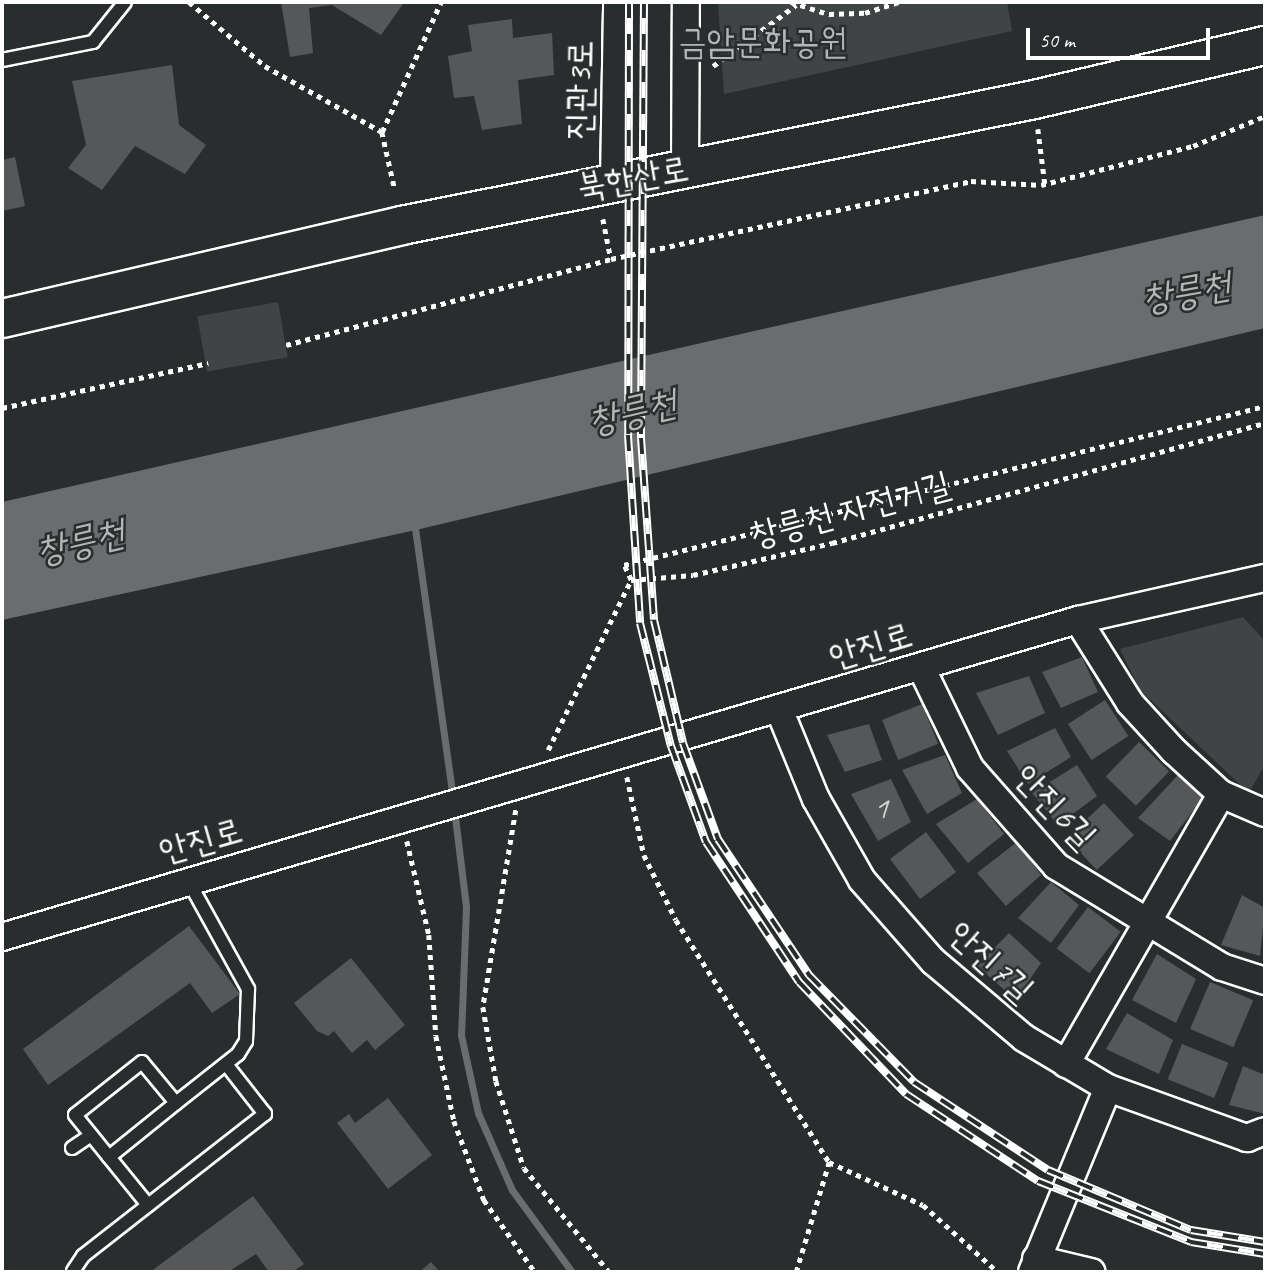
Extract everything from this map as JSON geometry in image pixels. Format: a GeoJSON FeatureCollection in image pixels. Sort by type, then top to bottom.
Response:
{"type":"FeatureCollection","features":[{"type":"Feature","properties":{"kind":"main road","name":"북한산로"},"geometry":{"type":"LineString","coordinates":[[2,318],[614,180],[685,169],[1265,45]]}},
{"type":"Feature","properties":{"kind":"street","name":"진관3로"},"geometry":{"type":"LineString","coordinates":[[614,180],[617,2]]}},
{"type":"Feature","properties":{"kind":"street"},"geometry":{"type":"LineString","coordinates":[[685,169],[686,2]]}},
{"type":"Feature","properties":{"kind":"street","name":"안진로"},"geometry":{"type":"LineString","coordinates":[[2,937],[421,814],[508,799],[779,709],[1078,620],[1265,578]]}},
{"type":"Feature","properties":{"kind":"street"},"geometry":{"type":"LineString","coordinates":[[1078,620],[1130,703],[1221,793],[1265,813]]}},
{"type":"Feature","properties":{"kind":"street","name":"안진6길"},"geometry":{"type":"LineString","coordinates":[[921,667],[970,768],[1056,866],[1143,923],[1223,967],[1265,981]]}},
{"type":"Feature","properties":{"kind":"street","name":"안진7길"},"geometry":{"type":"LineString","coordinates":[[779,709],[816,799],[862,880],[933,961],[1024,1038],[1108,1088],[1247,1138],[1265,1131]]}},
{"type":"Feature","properties":{"kind":"street"},"geometry":{"type":"LineString","coordinates":[[1066,1064],[1143,923],[1221,793]]}},
{"type":"Feature","properties":{"kind":"street"},"geometry":{"type":"LineString","coordinates":[[1091,1272],[1034,1266],[1108,1088]]}},
{"type":"Feature","properties":{"kind":"lane"},"geometry":{"type":"LineString","coordinates":[[2,60],[93,42],[125,2]]}},
{"type":"Feature","properties":{"kind":"lane"},"geometry":{"type":"LineString","coordinates":[[109,1157],[226,1064],[246,1041],[248,989],[189,882]]}},
{"type":"Feature","properties":{"kind":"lane"},"geometry":{"type":"LineString","coordinates":[[148,1205],[75,1115],[142,1062],[176,1103]]}},
{"type":"Feature","properties":{"kind":"lane"},"geometry":{"type":"LineString","coordinates":[[65,1272],[73,1272],[83,1256],[265,1114],[226,1064]]}},
{"type":"Feature","properties":{"kind":"lane"},"geometry":{"type":"LineString","coordinates":[[72,1148],[91,1135]]}},
{"type":"Feature","properties":{"kind":"path"},"geometry":{"type":"LineString","coordinates":[[189,2],[265,66],[382,132]]}},
{"type":"Feature","properties":{"kind":"path"},"geometry":{"type":"LineString","coordinates":[[395,190],[382,132],[441,2]]}},
{"type":"Feature","properties":{"kind":"path"},"geometry":{"type":"LineString","coordinates":[[713,66],[794,3],[841,14],[898,2]]}},
{"type":"Feature","properties":{"kind":"path"},"geometry":{"type":"LineString","coordinates":[[286,345],[611,258],[971,181],[1045,184],[1193,146],[1265,117]]}},
{"type":"Feature","properties":{"kind":"path"},"geometry":{"type":"LineString","coordinates":[[1038,129],[1045,184]]}},
{"type":"Feature","properties":{"kind":"path"},"geometry":{"type":"LineString","coordinates":[[603,219],[611,258]]}},
{"type":"Feature","properties":{"kind":"path"},"geometry":{"type":"LineString","coordinates":[[2,408],[208,363]]}},
{"type":"Feature","properties":{"kind":"path"},"geometry":{"type":"LineString","coordinates":[[546,754],[631,580],[624,565],[1265,406]]}},
{"type":"Feature","properties":{"kind":"path","name":"창릉천 자전거길"},"geometry":{"type":"LineString","coordinates":[[631,580],[694,575],[832,543],[1265,423]]}},
{"type":"Feature","properties":{"kind":"path"},"geometry":{"type":"LineString","coordinates":[[626,774],[645,855],[676,920],[829,1162],[923,1205],[999,1272]]}},
{"type":"Feature","properties":{"kind":"path"},"geometry":{"type":"LineString","coordinates":[[508,799],[483,1007],[496,1081],[524,1168],[609,1272]]}},
{"type":"Feature","properties":{"kind":"path"},"geometry":{"type":"LineString","coordinates":[[407,838],[429,935],[436,1036],[454,1121],[484,1200],[535,1272]]}},
{"type":"Feature","properties":{"kind":"path"},"geometry":{"type":"LineString","coordinates":[[796,1272],[829,1162]]}},
{"type":"Feature","properties":{"kind":"green space","name":"금암문화공원"},"geometry":{"type":"Polygon","coordinates":[[[718,2],[1007,2],[1012,31],[724,94],[718,2]]]}},
{"type":"Feature","properties":{"kind":"green space"},"geometry":{"type":"Polygon","coordinates":[[[278,302],[288,357],[207,371],[197,316],[278,302]]]}},
{"type":"Feature","properties":{"kind":"green space"},"geometry":{"type":"Polygon","coordinates":[[[1243,617],[1265,641],[1265,764],[1249,793],[1140,690],[1120,649],[1243,617]]]}},
{"type":"Feature","properties":{"kind":"water","name":"창릉천"},"geometry":{"type":"Polygon","coordinates":[[[1265,215],[1265,328],[416,530],[2,620],[2,502],[1265,215]]]}},
{"type":"Feature","properties":{"kind":"building"},"geometry":{"type":"Polygon","coordinates":[[[281,2],[403,4],[381,35],[332,5],[309,8],[313,53],[290,57],[281,2]]]}},
{"type":"Feature","properties":{"kind":"building"},"geometry":{"type":"Polygon","coordinates":[[[512,19],[513,38],[552,33],[554,75],[518,80],[522,124],[482,130],[474,96],[454,98],[448,56],[472,51],[468,25],[512,19]]]}},
{"type":"Feature","properties":{"kind":"building"},"geometry":{"type":"Polygon","coordinates":[[[172,65],[179,125],[206,145],[185,174],[135,146],[102,190],[68,168],[86,145],[72,81],[172,65]]]}},
{"type":"Feature","properties":{"kind":"building"},"geometry":{"type":"Polygon","coordinates":[[[15,157],[25,206],[2,211],[2,160],[15,157]]]}},
{"type":"Feature","properties":{"kind":"building"},"geometry":{"type":"Polygon","coordinates":[[[1082,657],[1098,692],[1061,708],[1042,672],[1082,657]]]}},
{"type":"Feature","properties":{"kind":"building"},"geometry":{"type":"Polygon","coordinates":[[[1029,676],[1045,713],[998,735],[976,693],[1029,676]]]}},
{"type":"Feature","properties":{"kind":"building"},"geometry":{"type":"Polygon","coordinates":[[[1105,700],[1128,736],[1092,760],[1068,724],[1105,700]]]}},
{"type":"Feature","properties":{"kind":"building"},"geometry":{"type":"Polygon","coordinates":[[[922,704],[938,744],[898,760],[882,720],[922,704]]]}},
{"type":"Feature","properties":{"kind":"building"},"geometry":{"type":"Polygon","coordinates":[[[869,724],[882,760],[845,772],[827,735],[869,724]]]}},
{"type":"Feature","properties":{"kind":"building"},"geometry":{"type":"Polygon","coordinates":[[[1055,728],[1071,757],[1028,784],[1007,751],[1055,728]]]}},
{"type":"Feature","properties":{"kind":"building"},"geometry":{"type":"Polygon","coordinates":[[[1139,742],[1169,771],[1136,806],[1106,777],[1139,742]]]}},
{"type":"Feature","properties":{"kind":"building"},"geometry":{"type":"Polygon","coordinates":[[[945,755],[962,793],[927,814],[902,770],[945,755]]]}},
{"type":"Feature","properties":{"kind":"building"},"geometry":{"type":"Polygon","coordinates":[[[1077,765],[1097,796],[1058,825],[1032,793],[1077,765]]]}},
{"type":"Feature","properties":{"kind":"building"},"geometry":{"type":"Polygon","coordinates":[[[1178,775],[1203,798],[1170,841],[1138,818],[1178,775]]]}},
{"type":"Feature","properties":{"kind":"building"},"geometry":{"type":"Polygon","coordinates":[[[891,779],[911,822],[878,841],[851,794],[891,779]]]}},
{"type":"Feature","properties":{"kind":"building"},"geometry":{"type":"Polygon","coordinates":[[[977,799],[1004,834],[968,863],[936,824],[977,799]]]}},
{"type":"Feature","properties":{"kind":"building"},"geometry":{"type":"Polygon","coordinates":[[[1104,803],[1134,835],[1097,870],[1067,838],[1104,803]]]}},
{"type":"Feature","properties":{"kind":"building"},"geometry":{"type":"Polygon","coordinates":[[[926,832],[956,872],[920,899],[890,859],[926,832]]]}},
{"type":"Feature","properties":{"kind":"building"},"geometry":{"type":"Polygon","coordinates":[[[1017,842],[1041,875],[1006,906],[977,873],[1017,842]]]}},
{"type":"Feature","properties":{"kind":"building"},"geometry":{"type":"Polygon","coordinates":[[[1051,882],[1079,905],[1051,943],[1018,918],[1051,882]]]}},
{"type":"Feature","properties":{"kind":"building"},"geometry":{"type":"Polygon","coordinates":[[[1242,895],[1265,908],[1260,956],[1221,945],[1242,895]]]}},
{"type":"Feature","properties":{"kind":"building"},"geometry":{"type":"Polygon","coordinates":[[[1088,907],[1121,932],[1089,973],[1057,949],[1088,907]]]}},
{"type":"Feature","properties":{"kind":"building"},"geometry":{"type":"Polygon","coordinates":[[[189,926],[240,994],[212,1013],[190,983],[48,1085],[23,1049],[189,926]]]}},
{"type":"Feature","properties":{"kind":"building"},"geometry":{"type":"Polygon","coordinates":[[[1009,933],[1041,963],[1016,1000],[977,966],[1009,933]]]}},
{"type":"Feature","properties":{"kind":"building"},"geometry":{"type":"Polygon","coordinates":[[[1157,954],[1196,979],[1176,1023],[1132,1000],[1157,954]]]}},
{"type":"Feature","properties":{"kind":"building"},"geometry":{"type":"Polygon","coordinates":[[[351,958],[405,1025],[375,1050],[367,1040],[352,1053],[334,1031],[328,1036],[317,1031],[294,1003],[351,958]]]}},
{"type":"Feature","properties":{"kind":"building"},"geometry":{"type":"Polygon","coordinates":[[[1210,982],[1253,1000],[1233,1047],[1190,1029],[1210,982]]]}},
{"type":"Feature","properties":{"kind":"building"},"geometry":{"type":"Polygon","coordinates":[[[1127,1013],[1173,1040],[1159,1074],[1106,1049],[1127,1013]]]}},
{"type":"Feature","properties":{"kind":"building"},"geometry":{"type":"Polygon","coordinates":[[[1182,1044],[1228,1063],[1214,1098],[1168,1079],[1182,1044]]]}},
{"type":"Feature","properties":{"kind":"building"},"geometry":{"type":"Polygon","coordinates":[[[1243,1066],[1265,1075],[1265,1114],[1229,1105],[1243,1066]]]}},
{"type":"Feature","properties":{"kind":"building"},"geometry":{"type":"Polygon","coordinates":[[[388,1098],[432,1155],[388,1189],[337,1123],[349,1114],[355,1123],[388,1098]]]}},
{"type":"Feature","properties":{"kind":"building"},"geometry":{"type":"Polygon","coordinates":[[[253,1196],[304,1264],[292,1272],[269,1272],[256,1254],[228,1272],[150,1272],[253,1196]]]}},
{"type":"Feature","properties":{"kind":"building"},"geometry":{"type":"Polygon","coordinates":[[[431,1262],[440,1272],[419,1272],[431,1262]]]}},
{"type":"Feature","properties":{"kind":"waterway"},"geometry":{"type":"LineString","coordinates":[[414,521],[453,797]]}},
{"type":"Feature","properties":{"kind":"waterway"},"geometry":{"type":"LineString","coordinates":[[454,809],[466,907],[461,1035],[478,1113],[512,1190],[572,1272]]}},
{"type":"Feature","properties":{"kind":"railway"},"geometry":{"type":"LineString","coordinates":[[629,2],[628,435],[640,623],[671,746],[706,842],[799,982],[906,1094],[1038,1181],[1191,1242],[1265,1254]]}},
{"type":"Feature","properties":{"kind":"railway"},"geometry":{"type":"LineString","coordinates":[[644,2],[641,438],[654,620],[683,743],[718,839],[809,975],[914,1082],[1048,1170],[1191,1230],[1265,1242]]}}]}
